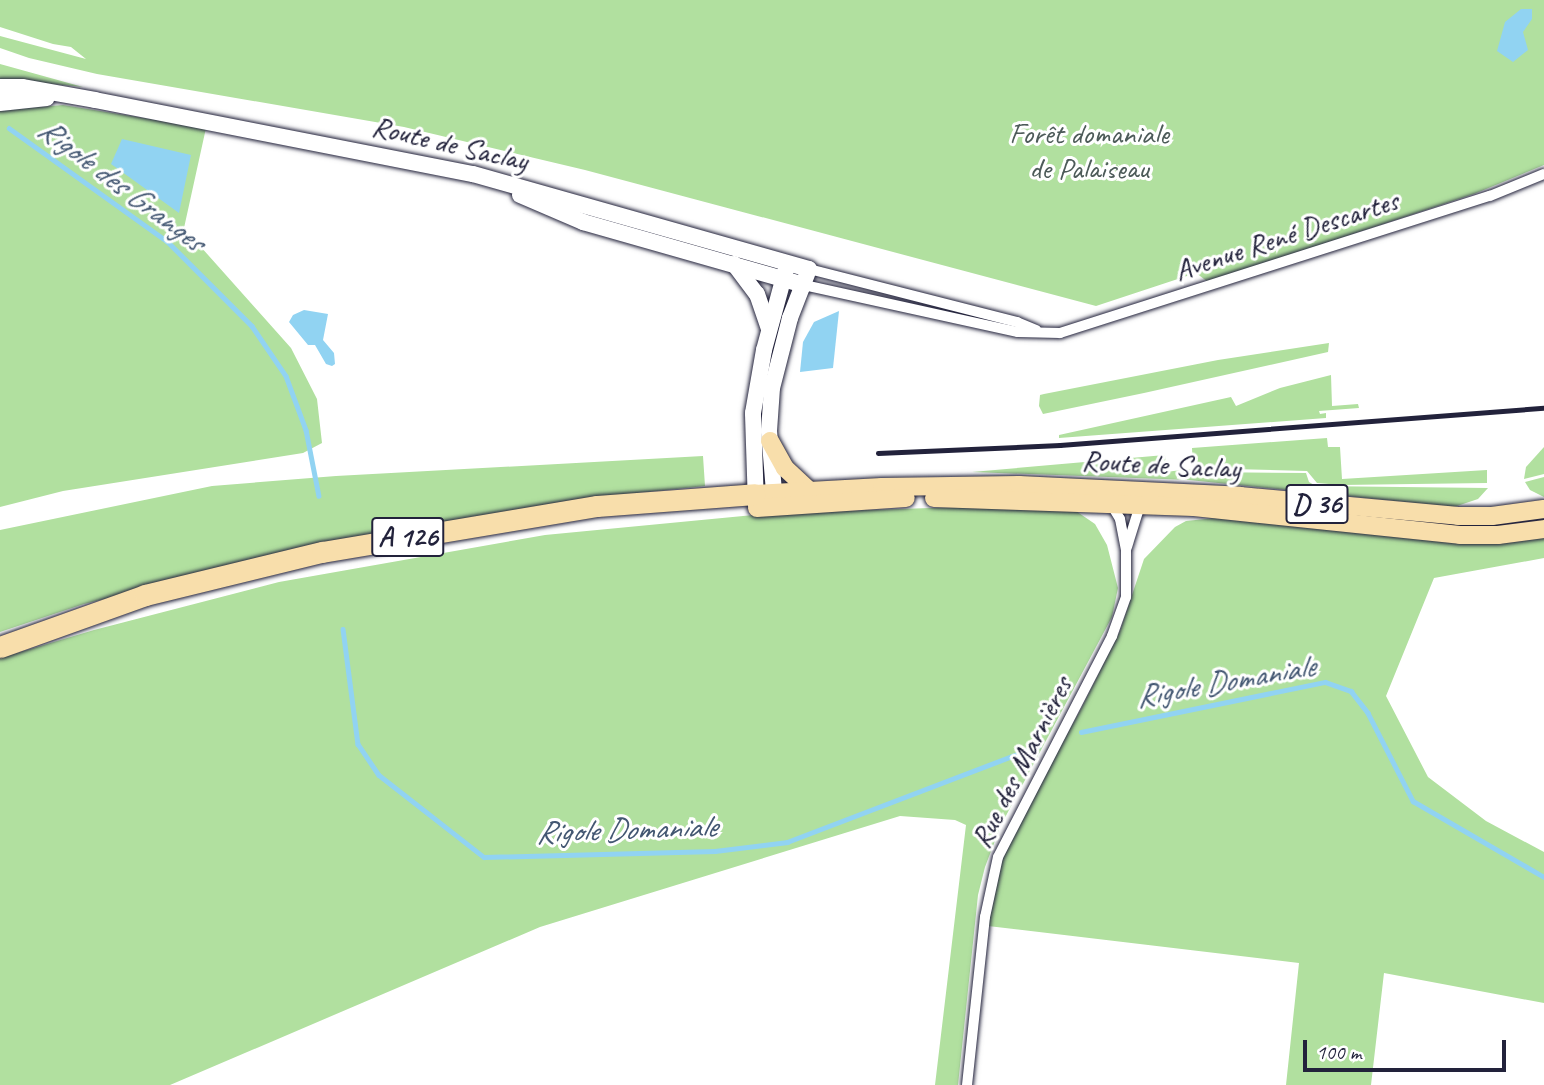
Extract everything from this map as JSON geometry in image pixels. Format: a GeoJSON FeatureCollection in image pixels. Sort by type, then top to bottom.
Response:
{"type":"FeatureCollection","features":[{"type":"Feature","properties":{"kind":"highway","name":"A 126"},"geometry":{"type":"LineString","coordinates":[[0,647],[70,624],[328,566],[478,537],[765,500]]}},
{"type":"Feature","properties":{"kind":"main road","name":"Route de Saclay"},"geometry":{"type":"LineString","coordinates":[[0,87],[22,87],[95,100],[473,174],[806,277]]}},
{"type":"Feature","properties":{"kind":"main road","name":"Route de Saclay"},"geometry":{"type":"LineString","coordinates":[[0,103],[36,97],[95,100]]}},
{"type":"Feature","properties":{"kind":"main road"},"geometry":{"type":"LineString","coordinates":[[473,174],[583,222],[734,264],[785,271],[769,330],[753,413],[765,500]]}},
{"type":"Feature","properties":{"kind":"main road"},"geometry":{"type":"LineString","coordinates":[[734,264],[757,294],[769,330]]}},
{"type":"Feature","properties":{"kind":"main road"},"geometry":{"type":"LineString","coordinates":[[765,500],[772,388],[790,318],[806,277]]}},
{"type":"Feature","properties":{"kind":"main road"},"geometry":{"type":"LineString","coordinates":[[770,441],[785,468],[808,490]]}},
{"type":"Feature","properties":{"kind":"main road","name":"Route de Saclay"},"geometry":{"type":"LineString","coordinates":[[765,500],[808,490],[1018,485],[1107,496],[1240,496],[1458,516],[1492,516],[1544,509]]}},
{"type":"Feature","properties":{"kind":"main road","name":"Route de Saclay"},"geometry":{"type":"LineString","coordinates":[[765,500],[1107,496]]}},
{"type":"Feature","properties":{"kind":"main road","name":"Route de Saclay"},"geometry":{"type":"LineString","coordinates":[[1141,498],[1194,507],[1460,535],[1521,534],[1544,530]]}},
{"type":"Feature","properties":{"kind":"street","name":"Avenue René Descartes"},"geometry":{"type":"LineString","coordinates":[[806,277],[1018,332],[1075,330],[1084,324],[1481,199],[1544,174]]}},
{"type":"Feature","properties":{"kind":"street"},"geometry":{"type":"LineString","coordinates":[[806,277],[1017,322],[1042,333]]}},
{"type":"Feature","properties":{"kind":"street","name":"Rue des Marnières"},"geometry":{"type":"LineString","coordinates":[[967,1085],[985,917],[998,857],[1118,621],[1126,597],[1126,550],[1120,519],[1107,496]]}},
{"type":"Feature","properties":{"kind":"street","name":"Rue des Marnières"},"geometry":{"type":"LineString","coordinates":[[1126,550],[1141,498]]}},
{"type":"Feature","properties":{"kind":"green space","name":"Forêt domaniale de Palaiseau"},"geometry":{"type":"Polygon","coordinates":[[[0,0],[1544,0],[1544,165],[1474,194],[1208,282],[1196,273],[1096,306],[585,170],[404,127],[97,74],[29,58],[0,48],[0,36],[86,59],[71,47],[0,27],[0,0]]]}},
{"type":"Feature","properties":{"kind":"green space"},"geometry":{"type":"Polygon","coordinates":[[[0,64],[83,87],[20,81],[0,83],[0,64]]]}},
{"type":"Feature","properties":{"kind":"green space"},"geometry":{"type":"Polygon","coordinates":[[[63,105],[206,128],[184,228],[291,348],[317,399],[322,443],[303,453],[63,491],[0,507],[0,110],[63,105]]]}},
{"type":"Feature","properties":{"kind":"green space"},"geometry":{"type":"Polygon","coordinates":[[[1329,343],[1328,352],[1144,393],[1043,414],[1039,406],[1040,395],[1044,394],[1218,360],[1329,343]]]}},
{"type":"Feature","properties":{"kind":"green space"},"geometry":{"type":"Polygon","coordinates":[[[1331,375],[1332,406],[1358,404],[1359,408],[1319,411],[1320,414],[1326,413],[1326,418],[1059,438],[1059,435],[1231,397],[1236,406],[1280,388],[1331,375]]]}},
{"type":"Feature","properties":{"kind":"green space"},"geometry":{"type":"Polygon","coordinates":[[[1327,438],[1328,447],[1340,447],[1342,479],[1487,470],[1487,483],[1341,485],[1317,483],[1307,471],[1193,468],[1192,448],[1327,438]]]}},
{"type":"Feature","properties":{"kind":"green space"},"geometry":{"type":"Polygon","coordinates":[[[1544,447],[1544,474],[1524,479],[1526,467],[1544,447]]]}},
{"type":"Feature","properties":{"kind":"green space"},"geometry":{"type":"Polygon","coordinates":[[[1165,455],[1166,472],[1189,469],[1199,472],[1306,473],[1309,482],[1316,486],[1488,488],[1478,499],[1454,507],[1189,480],[972,472],[1165,455]]]}},
{"type":"Feature","properties":{"kind":"green space"},"geometry":{"type":"Polygon","coordinates":[[[703,456],[705,486],[580,499],[350,539],[84,604],[0,632],[0,530],[212,486],[336,476],[703,456]]]}},
{"type":"Feature","properties":{"kind":"green space"},"geometry":{"type":"Polygon","coordinates":[[[1544,477],[1544,497],[1530,490],[1525,482],[1544,477]]]}},
{"type":"Feature","properties":{"kind":"green space"},"geometry":{"type":"Polygon","coordinates":[[[961,507],[1076,511],[1095,524],[1107,545],[1118,588],[1112,617],[1001,825],[985,867],[978,895],[958,1085],[935,1085],[966,825],[955,820],[900,816],[540,927],[170,1085],[0,1085],[0,658],[94,630],[279,582],[545,535],[775,513],[961,507]]]}},
{"type":"Feature","properties":{"kind":"green space"},"geometry":{"type":"Polygon","coordinates":[[[1215,518],[1496,541],[1544,538],[1544,558],[1434,578],[1386,696],[1428,777],[1486,821],[1544,852],[1544,1003],[1384,973],[1371,1085],[1286,1085],[1299,963],[988,926],[1001,864],[1015,828],[1081,709],[1120,631],[1144,559],[1175,527],[1186,521],[1215,518]]]}},
{"type":"Feature","properties":{"kind":"water"},"geometry":{"type":"Polygon","coordinates":[[[1521,9],[1532,9],[1532,19],[1523,32],[1528,50],[1513,62],[1497,51],[1505,22],[1521,9]]]}},
{"type":"Feature","properties":{"kind":"water"},"geometry":{"type":"Polygon","coordinates":[[[122,139],[191,155],[179,213],[111,164],[122,139]]]}},
{"type":"Feature","properties":{"kind":"water"},"geometry":{"type":"Polygon","coordinates":[[[304,310],[328,314],[323,340],[334,353],[335,364],[332,366],[326,364],[315,345],[308,345],[289,322],[293,315],[304,310]]]}},
{"type":"Feature","properties":{"kind":"water"},"geometry":{"type":"Polygon","coordinates":[[[839,311],[833,368],[800,372],[803,342],[814,322],[839,311]]]}},
{"type":"Feature","properties":{"kind":"waterway","name":"Rigole des Granges"},"geometry":{"type":"LineString","coordinates":[[9,128],[167,241],[252,326],[286,376],[306,430],[319,496]]}},
{"type":"Feature","properties":{"kind":"waterway","name":"Rigole Domaniale"},"geometry":{"type":"LineString","coordinates":[[343,629],[358,744],[379,775],[484,857],[715,851],[787,842],[1038,746]]}},
{"type":"Feature","properties":{"kind":"waterway","name":"Rigole Domaniale"},"geometry":{"type":"LineString","coordinates":[[1081,732],[1325,682],[1351,691],[1368,713],[1413,801],[1544,877]]}},
{"type":"Feature","properties":{"kind":"railway"},"geometry":{"type":"LineString","coordinates":[[878,453],[1060,445],[1544,408]]}}]}
